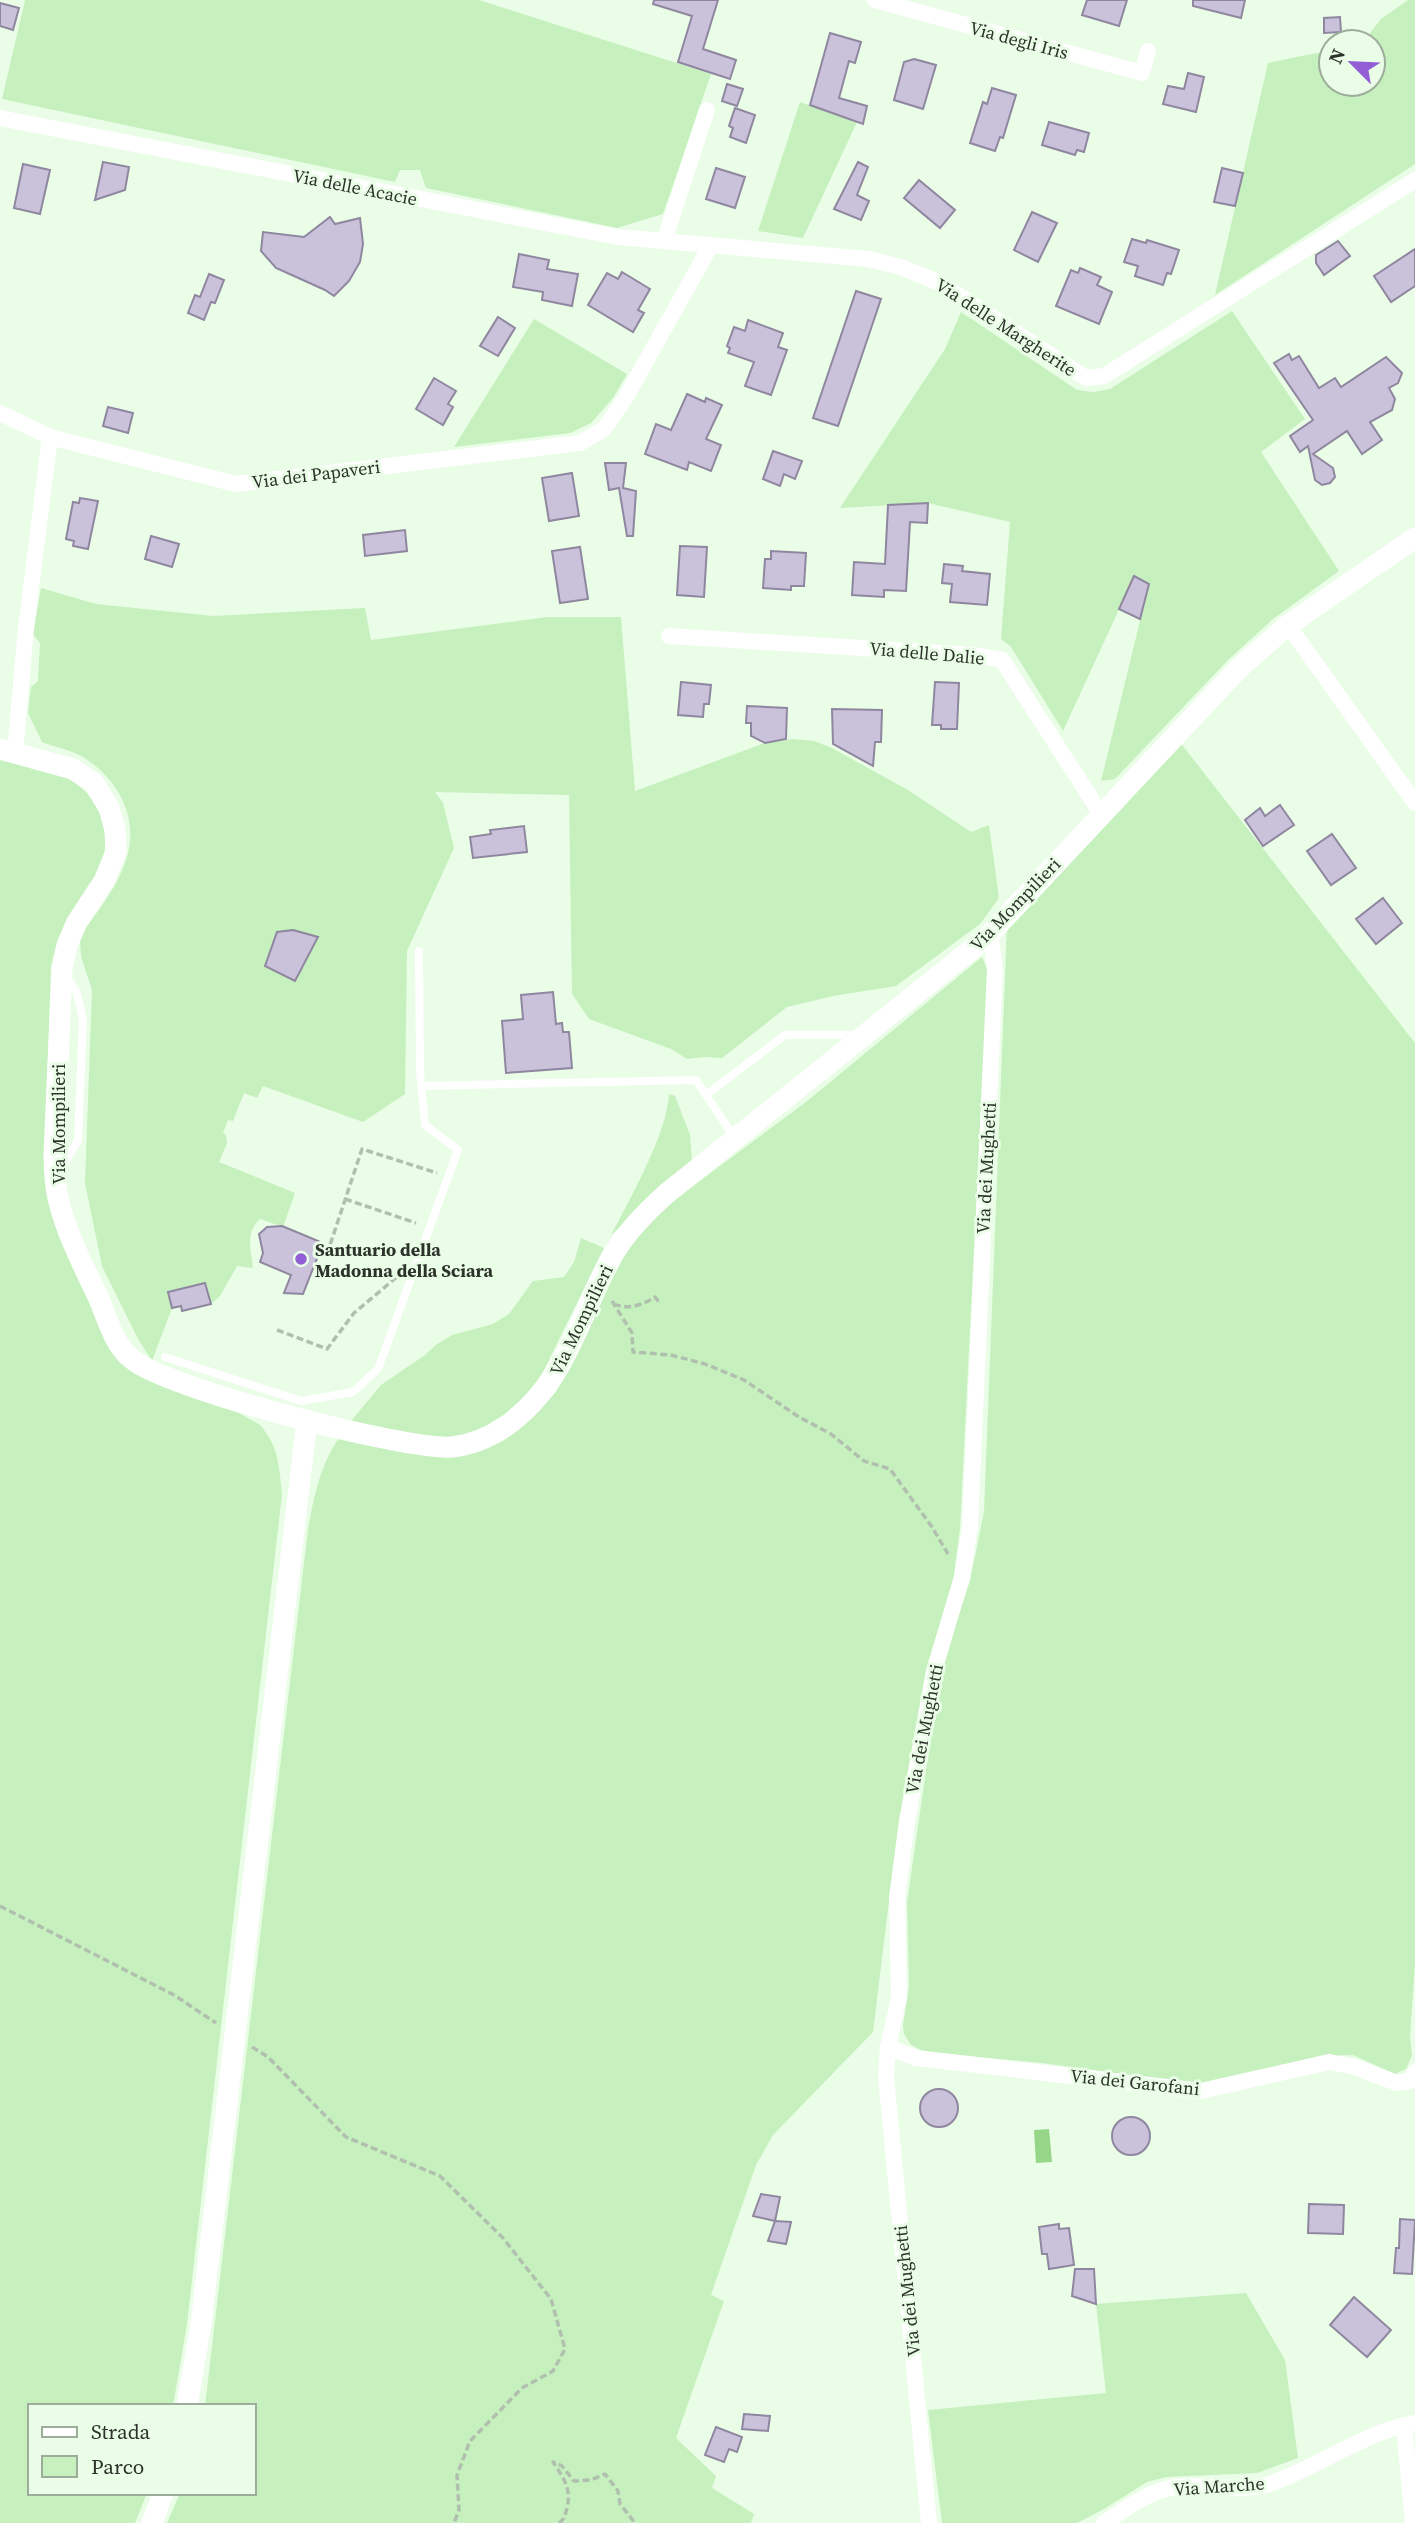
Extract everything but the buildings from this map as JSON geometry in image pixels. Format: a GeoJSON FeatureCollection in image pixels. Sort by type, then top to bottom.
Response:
{"type":"FeatureCollection","features":[{"type":"Feature","properties":{"kind":"street","name":"Via degli Iris"},"geometry":{"type":"LineString","coordinates":[[875,0],[1142,73],[1148,51]]}},
{"type":"Feature","properties":{"kind":"street"},"geometry":{"type":"LineString","coordinates":[[664,241],[707,110]]}},
{"type":"Feature","properties":{"kind":"street","name":"Via delle Acacie"},"geometry":{"type":"LineString","coordinates":[[0,118],[618,237],[711,245]]}},
{"type":"Feature","properties":{"kind":"street","name":"Via delle Margherite"},"geometry":{"type":"LineString","coordinates":[[711,245],[868,260],[901,267],[940,283],[1086,378],[1104,376],[1415,180]]}},
{"type":"Feature","properties":{"kind":"street","name":"Via dei Papaveri"},"geometry":{"type":"LineString","coordinates":[[0,413],[50,437],[236,484],[580,443],[604,429],[626,397],[711,245]]}},
{"type":"Feature","properties":{"kind":"street"},"geometry":{"type":"LineString","coordinates":[[7,751],[26,628],[50,437]]}},
{"type":"Feature","properties":{"kind":"street","name":"Via Mompilieri"},"geometry":{"type":"LineString","coordinates":[[7,751],[73,769],[94,783],[109,808],[115,830],[116,852],[104,881],[77,922],[66,945],[62,970],[54,1154],[55,1181],[69,1233],[118,1343],[133,1360],[151,1371],[197,1388],[307,1420],[431,1447],[452,1447],[487,1437],[520,1415],[551,1383],[619,1245],[639,1219],[666,1194],[987,937],[1239,667],[1288,625],[1415,538]]}},
{"type":"Feature","properties":{"kind":"street"},"geometry":{"type":"LineString","coordinates":[[1288,625],[1415,803]]}},
{"type":"Feature","properties":{"kind":"street","name":"Via delle Dalie"},"geometry":{"type":"LineString","coordinates":[[669,636],[974,655],[1002,660],[1101,814]]}},
{"type":"Feature","properties":{"kind":"street","name":"Via dei Mughetti"},"geometry":{"type":"LineString","coordinates":[[929,2523],[886,2077],[888,2047],[899,1997],[897,1897],[907,1821],[934,1671],[962,1577],[970,1526],[995,970],[992,945],[987,937]]}},
{"type":"Feature","properties":{"kind":"street"},"geometry":{"type":"LineString","coordinates":[[187,2404],[201,2324],[307,1420]]}},
{"type":"Feature","properties":{"kind":"street","name":"Via dei Garofani"},"geometry":{"type":"LineString","coordinates":[[888,2047],[916,2058],[1201,2091],[1329,2062],[1355,2067],[1397,2083],[1411,2081],[1415,2072]]}},
{"type":"Feature","properties":{"kind":"street"},"geometry":{"type":"LineString","coordinates":[[1409,2424],[1413,2523]]}},
{"type":"Feature","properties":{"kind":"street","name":"Via Marche"},"geometry":{"type":"LineString","coordinates":[[1104,2523],[1161,2490],[1179,2487],[1251,2488],[1271,2483],[1372,2435],[1409,2424]]}},
{"type":"Feature","properties":{"kind":"street"},"geometry":{"type":"LineString","coordinates":[[152,2523],[162,2495]]}},
{"type":"Feature","properties":{"kind":"lane"},"geometry":{"type":"LineString","coordinates":[[165,1357],[301,1401],[353,1392],[378,1369],[458,1150],[425,1125],[421,1086],[419,951]]}},
{"type":"Feature","properties":{"kind":"lane"},"geometry":{"type":"LineString","coordinates":[[706,1095],[785,1035],[866,1035]]}},
{"type":"Feature","properties":{"kind":"lane"},"geometry":{"type":"LineString","coordinates":[[421,1086],[696,1080],[736,1140]]}},
{"type":"Feature","properties":{"kind":"path"},"geometry":{"type":"LineString","coordinates":[[319,1254],[326,1257],[362,1149],[449,1177]]}},
{"type":"Feature","properties":{"kind":"path"},"geometry":{"type":"LineString","coordinates":[[345,1199],[430,1227]]}},
{"type":"Feature","properties":{"kind":"path"},"geometry":{"type":"LineString","coordinates":[[277,1330],[327,1349],[354,1313],[418,1260]]}},
{"type":"Feature","properties":{"kind":"path"},"geometry":{"type":"LineString","coordinates":[[604,1273],[609,1282],[613,1302],[632,1333],[633,1352],[671,1355],[705,1364],[744,1380],[799,1417],[831,1434],[864,1461],[890,1469],[932,1527],[962,1577]]}},
{"type":"Feature","properties":{"kind":"path"},"geometry":{"type":"LineString","coordinates":[[613,1302],[618,1306],[637,1306],[655,1297],[659,1302]]}},
{"type":"Feature","properties":{"kind":"path"},"geometry":{"type":"LineString","coordinates":[[0,1906],[174,1995],[268,2057],[346,2137],[440,2176],[503,2238],[551,2299],[565,2349],[553,2371],[522,2388],[470,2441],[457,2475],[459,2510],[454,2523]]}},
{"type":"Feature","properties":{"kind":"path"},"geometry":{"type":"LineString","coordinates":[[559,2523],[564,2519],[569,2500],[567,2483],[553,2462],[562,2466],[574,2481],[591,2480],[604,2474],[618,2491],[620,2504],[635,2523]]}},
{"type":"Feature","properties":{"kind":"green space"},"geometry":{"type":"Polygon","coordinates":[[[25,0],[479,0],[711,74],[663,214],[617,228],[426,188],[420,170],[400,170],[395,182],[2,99],[25,0]]]}},
{"type":"Feature","properties":{"kind":"green space"},"geometry":{"type":"Polygon","coordinates":[[[1408,0],[1415,0],[1415,164],[1215,295],[1268,63],[1317,53],[1317,98],[1387,98],[1387,28],[1374,28],[1381,19],[1408,0]]]}},
{"type":"Feature","properties":{"kind":"green space"},"geometry":{"type":"Polygon","coordinates":[[[800,102],[857,122],[803,238],[758,231],[800,102]]]}},
{"type":"Feature","properties":{"kind":"green space"},"geometry":{"type":"Polygon","coordinates":[[[1232,311],[1305,419],[1261,452],[1339,571],[1273,619],[1228,660],[1115,779],[1101,781],[1149,584],[1134,577],[1063,731],[1011,647],[1001,639],[1010,522],[928,503],[840,508],[945,349],[961,312],[1077,390],[1093,392],[1110,389],[1232,311]]]}},
{"type":"Feature","properties":{"kind":"green space"},"geometry":{"type":"Polygon","coordinates":[[[534,319],[627,374],[613,398],[591,423],[570,433],[454,447],[534,319]]]}},
{"type":"Feature","properties":{"kind":"green space"},"geometry":{"type":"Polygon","coordinates":[[[41,588],[96,604],[213,616],[365,608],[371,640],[548,617],[621,617],[635,791],[765,743],[793,739],[814,741],[832,748],[908,790],[971,832],[989,825],[999,898],[980,924],[896,986],[787,1007],[722,1058],[687,1059],[671,1049],[589,1019],[572,994],[569,795],[435,792],[443,803],[454,848],[407,951],[405,1094],[363,1122],[263,1086],[257,1098],[244,1093],[233,1121],[228,1120],[223,1133],[227,1143],[219,1162],[295,1193],[283,1227],[260,1219],[255,1224],[250,1242],[253,1268],[237,1266],[220,1296],[211,1304],[205,1283],[168,1292],[172,1308],[152,1361],[138,1339],[102,1266],[85,1183],[92,990],[81,956],[80,941],[123,868],[130,836],[129,820],[118,791],[108,778],[83,757],[42,742],[28,713],[31,687],[38,681],[40,643],[33,635],[41,588]]]}},
{"type":"Feature","properties":{"kind":"green space"},"geometry":{"type":"Polygon","coordinates":[[[1179,741],[1415,1043],[1415,1964],[1410,2037],[1412,2055],[1406,2069],[1395,2074],[1353,2055],[1328,2056],[1200,2083],[1172,2081],[1042,2063],[925,2052],[911,2045],[904,2034],[909,1987],[907,1902],[938,1688],[944,1658],[970,1581],[984,1512],[1007,925],[1179,741]]]}},
{"type":"Feature","properties":{"kind":"green space"},"geometry":{"type":"Polygon","coordinates":[[[0,756],[51,771],[79,786],[97,807],[105,833],[105,847],[97,875],[64,930],[51,966],[45,1153],[106,1336],[260,1425],[275,1449],[282,1494],[187,2324],[173,2404],[28,2404],[28,2495],[146,2495],[135,2523],[0,2523],[0,756]]]}},
{"type":"Feature","properties":{"kind":"green space"},"geometry":{"type":"Polygon","coordinates":[[[982,957],[988,971],[960,1529],[953,1583],[917,1725],[889,1901],[873,2032],[773,2135],[756,2165],[711,2295],[724,2301],[676,2438],[716,2476],[712,2488],[754,2514],[751,2523],[167,2523],[179,2495],[256,2495],[256,2404],[205,2404],[308,1529],[327,1459],[339,1438],[479,1451],[503,1441],[523,1426],[556,1392],[628,1247],[653,1219],[677,1198],[806,1102],[982,957]]]}},
{"type":"Feature","properties":{"kind":"green space"},"geometry":{"type":"Polygon","coordinates":[[[669,1094],[675,1096],[690,1135],[692,1161],[611,1235],[655,1147],[667,1110],[669,1094]]]}},
{"type":"Feature","properties":{"kind":"green space"},"geometry":{"type":"Polygon","coordinates":[[[581,1238],[604,1248],[543,1372],[525,1397],[501,1419],[473,1434],[443,1439],[351,1421],[381,1385],[437,1344],[452,1335],[493,1324],[509,1314],[533,1281],[564,1277],[574,1262],[581,1238]]]}},
{"type":"Feature","properties":{"kind":"green space"},"geometry":{"type":"Polygon","coordinates":[[[1246,2293],[1285,2360],[1298,2458],[1257,2473],[1166,2477],[1147,2482],[1077,2523],[942,2523],[928,2410],[1106,2393],[1096,2304],[1246,2293]]]}},
{"type":"Feature","properties":{"kind":"shaded area"},"geometry":{"type":"Polygon","coordinates":[[[1049,2129],[1052,2162],[1036,2163],[1034,2130],[1049,2129]]]}},
{"type":"Feature","properties":{"kind":"place","name":"Santuario della Madonna della Sciara"},"geometry":{"type":"Point","coordinates":[301,1259]}}]}
